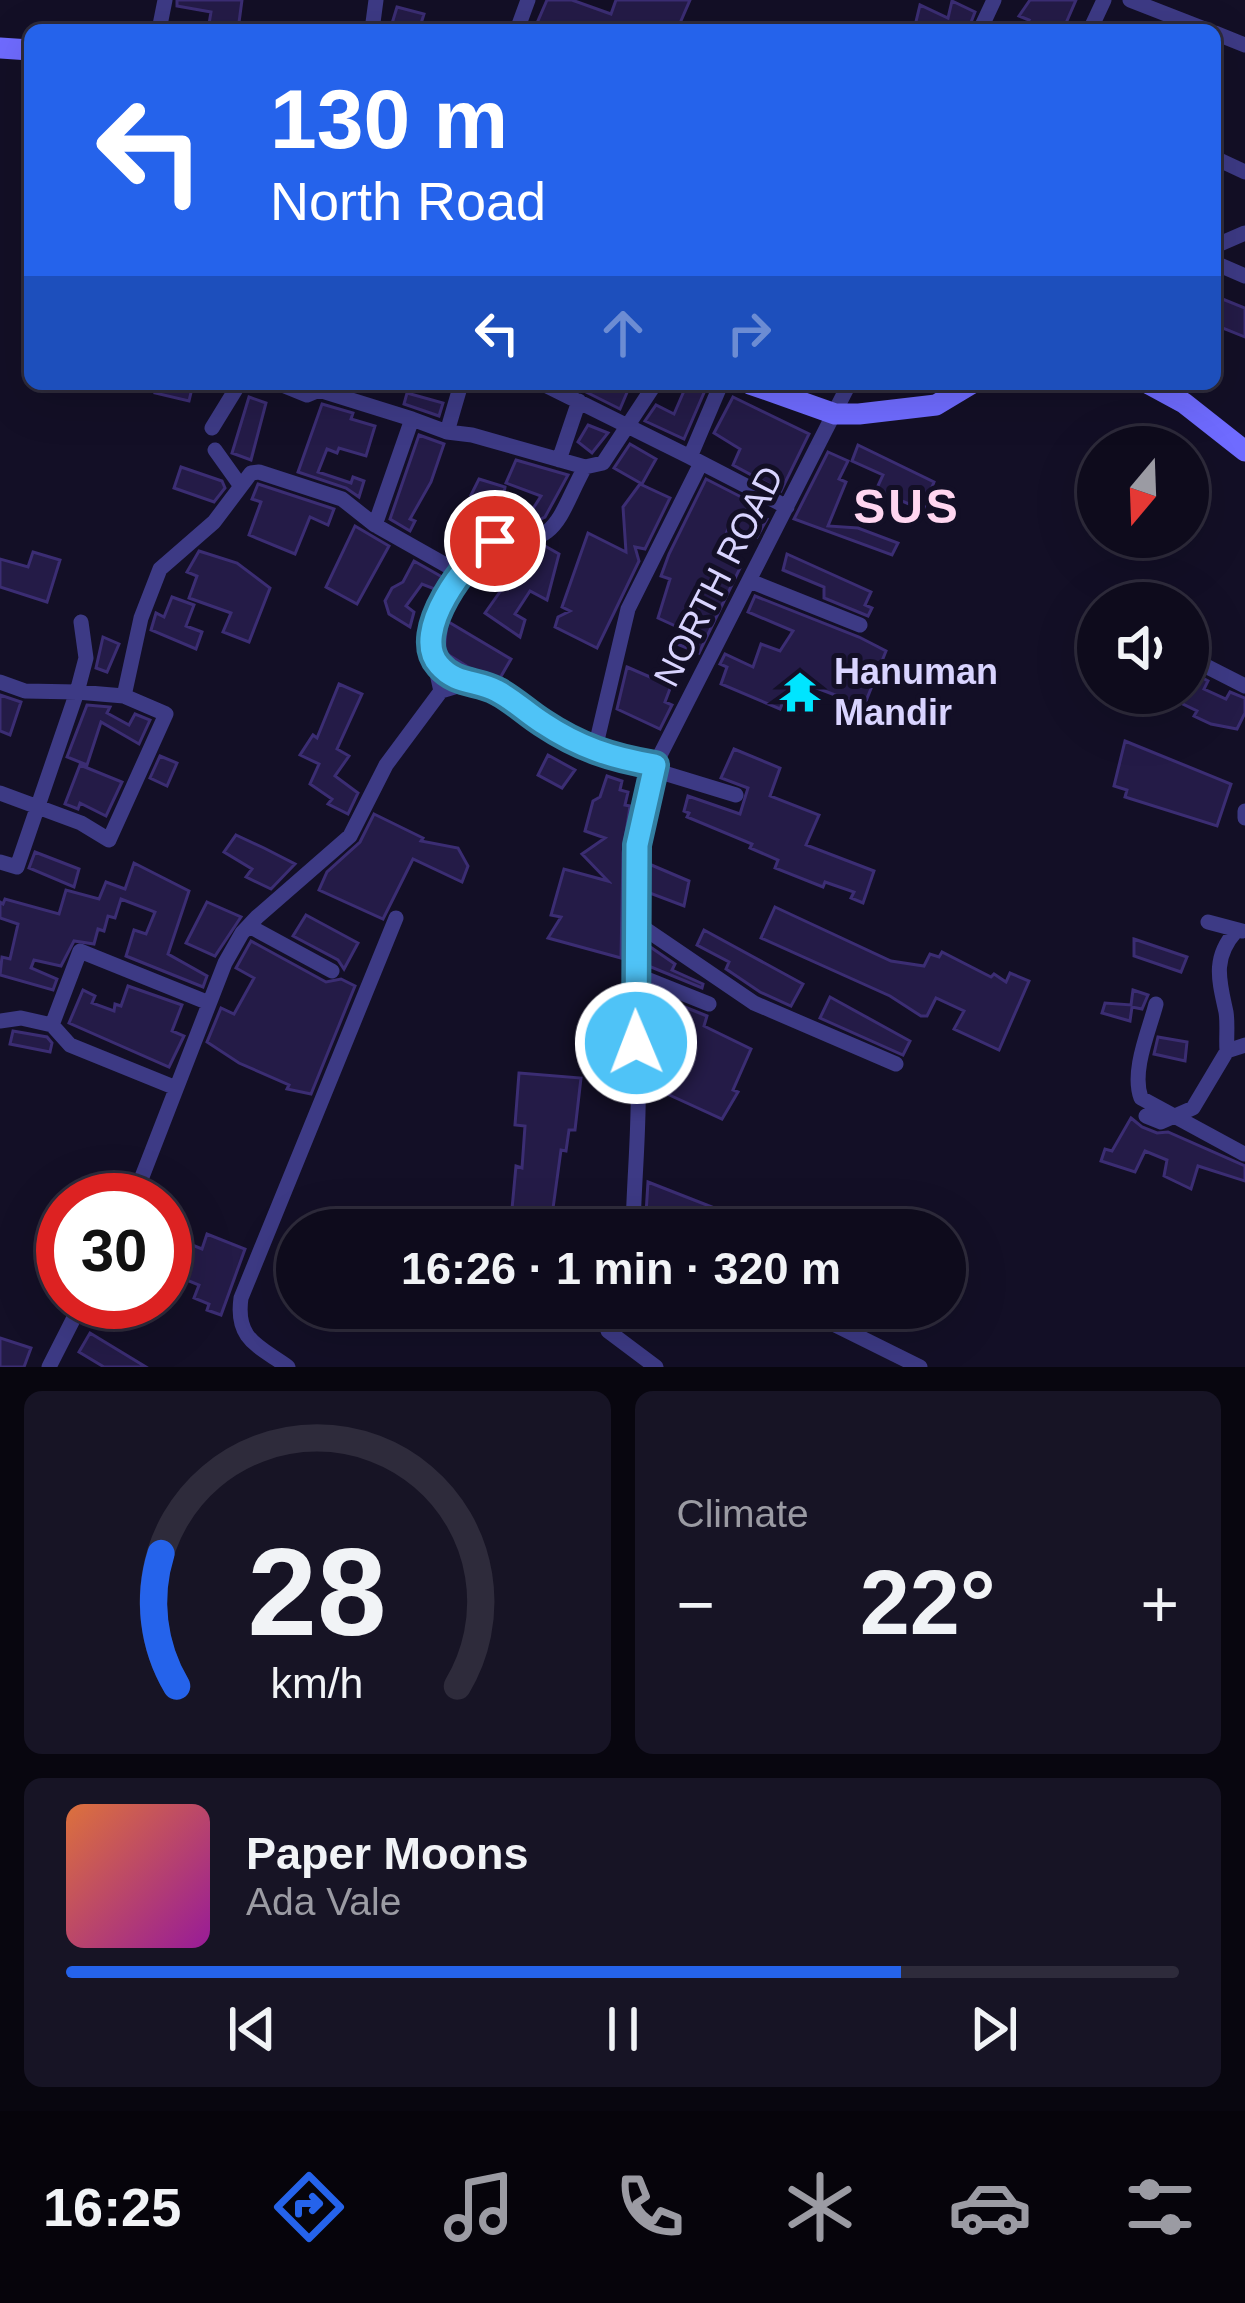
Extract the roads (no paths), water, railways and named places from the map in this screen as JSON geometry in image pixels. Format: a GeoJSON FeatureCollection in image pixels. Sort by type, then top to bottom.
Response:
{"type":"FeatureCollection","features":[{"type":"Feature","properties":{"kind":"main road"},"geometry":{"type":"LineString","coordinates":[[767,390],[835,414],[936,405],[960,390]]}},
{"type":"Feature","properties":{"kind":"main road"},"geometry":{"type":"LineString","coordinates":[[1161,390],[1245,451]]}},
{"type":"Feature","properties":{"kind":"street"},"geometry":{"type":"LineString","coordinates":[[1130,0],[1192,24]]}},
{"type":"Feature","properties":{"kind":"street"},"geometry":{"type":"LineString","coordinates":[[212,428],[234,390]]}},
{"type":"Feature","properties":{"kind":"street"},"geometry":{"type":"LineString","coordinates":[[295,390],[307,395],[319,391],[447,432],[585,467],[604,463],[651,390]]}},
{"type":"Feature","properties":{"kind":"street"},"geometry":{"type":"LineString","coordinates":[[447,432],[459,390]]}},
{"type":"Feature","properties":{"kind":"street"},"geometry":{"type":"LineString","coordinates":[[556,390],[787,507]]}},
{"type":"Feature","properties":{"kind":"street"},"geometry":{"type":"LineString","coordinates":[[594,753],[628,609],[695,461],[719,390]]}},
{"type":"Feature","properties":{"kind":"street","name":"NORTH ROAD"},"geometry":{"type":"LineString","coordinates":[[634,1209],[637,845],[654,768],[846,390]]}},
{"type":"Feature","properties":{"kind":"street"},"geometry":{"type":"LineString","coordinates":[[559,460],[579,401]]}},
{"type":"Feature","properties":{"kind":"street"},"geometry":{"type":"LineString","coordinates":[[375,525],[412,418]]}},
{"type":"Feature","properties":{"kind":"street"},"geometry":{"type":"LineString","coordinates":[[215,450],[240,485]]}},
{"type":"Feature","properties":{"kind":"street"},"geometry":{"type":"LineString","coordinates":[[441,691],[430,643],[436,617],[460,573],[495,541],[530,542],[545,536],[585,467]]}},
{"type":"Feature","properties":{"kind":"street"},"geometry":{"type":"LineString","coordinates":[[124,696],[141,619],[160,569],[214,522],[248,476],[259,472],[342,499],[375,525],[460,573]]}},
{"type":"Feature","properties":{"kind":"street"},"geometry":{"type":"LineString","coordinates":[[750,581],[860,625]]}},
{"type":"Feature","properties":{"kind":"street"},"geometry":{"type":"LineString","coordinates":[[0,862],[17,867],[77,692],[86,658],[81,622]]}},
{"type":"Feature","properties":{"kind":"street"},"geometry":{"type":"LineString","coordinates":[[436,664],[464,684]]}},
{"type":"Feature","properties":{"kind":"street"},"geometry":{"type":"LineString","coordinates":[[1209,668],[1245,686]]}},
{"type":"Feature","properties":{"kind":"street"},"geometry":{"type":"LineString","coordinates":[[0,682],[25,691],[124,696],[166,713],[109,840],[81,823],[0,794]]}},
{"type":"Feature","properties":{"kind":"street"},"geometry":{"type":"LineString","coordinates":[[143,1173],[225,963],[249,926],[350,836],[386,765],[441,691],[464,684],[495,689],[594,753],[736,795]]}},
{"type":"Feature","properties":{"kind":"street"},"geometry":{"type":"LineString","coordinates":[[289,1367],[248,1342],[240,1321],[241,1298],[396,918]]}},
{"type":"Feature","properties":{"kind":"street"},"geometry":{"type":"LineString","coordinates":[[635,922],[754,1004],[896,1064]]}},
{"type":"Feature","properties":{"kind":"street"},"geometry":{"type":"LineString","coordinates":[[1208,922],[1241,931]]}},
{"type":"Feature","properties":{"kind":"street"},"geometry":{"type":"LineString","coordinates":[[249,926],[332,971]]}},
{"type":"Feature","properties":{"kind":"street"},"geometry":{"type":"LineString","coordinates":[[1145,1116],[1161,1122],[1193,1108],[1227,1051],[1226,1012],[1217,978],[1224,944],[1241,931]]}},
{"type":"Feature","properties":{"kind":"street"},"geometry":{"type":"LineString","coordinates":[[52,1025],[80,951],[208,1003]]}},
{"type":"Feature","properties":{"kind":"street"},"geometry":{"type":"LineString","coordinates":[[634,974],[709,1004]]}},
{"type":"Feature","properties":{"kind":"street"},"geometry":{"type":"LineString","coordinates":[[1156,1004],[1137,1088],[1141,1098],[1244,1154]]}},
{"type":"Feature","properties":{"kind":"street"},"geometry":{"type":"LineString","coordinates":[[0,1021],[21,1018],[52,1025],[70,1045],[176,1088]]}},
{"type":"Feature","properties":{"kind":"street"},"geometry":{"type":"LineString","coordinates":[[1227,1051],[1245,1045]]}},
{"type":"Feature","properties":{"kind":"street"},"geometry":{"type":"LineString","coordinates":[[49,1367],[68,1329]]}},
{"type":"Feature","properties":{"kind":"street"},"geometry":{"type":"LineString","coordinates":[[608,1329],[656,1367]]}},
{"type":"Feature","properties":{"kind":"street"},"geometry":{"type":"LineString","coordinates":[[843,1329],[920,1367]]}},
{"type":"Feature","properties":{"kind":"place","name":"Hanuman Mandir"},"geometry":{"type":"Point","coordinates":[800,692]}},
{"type":"Feature","properties":{"kind":"district","name":"SUS"},"geometry":{"type":"Point","coordinates":[907,506]}}]}
